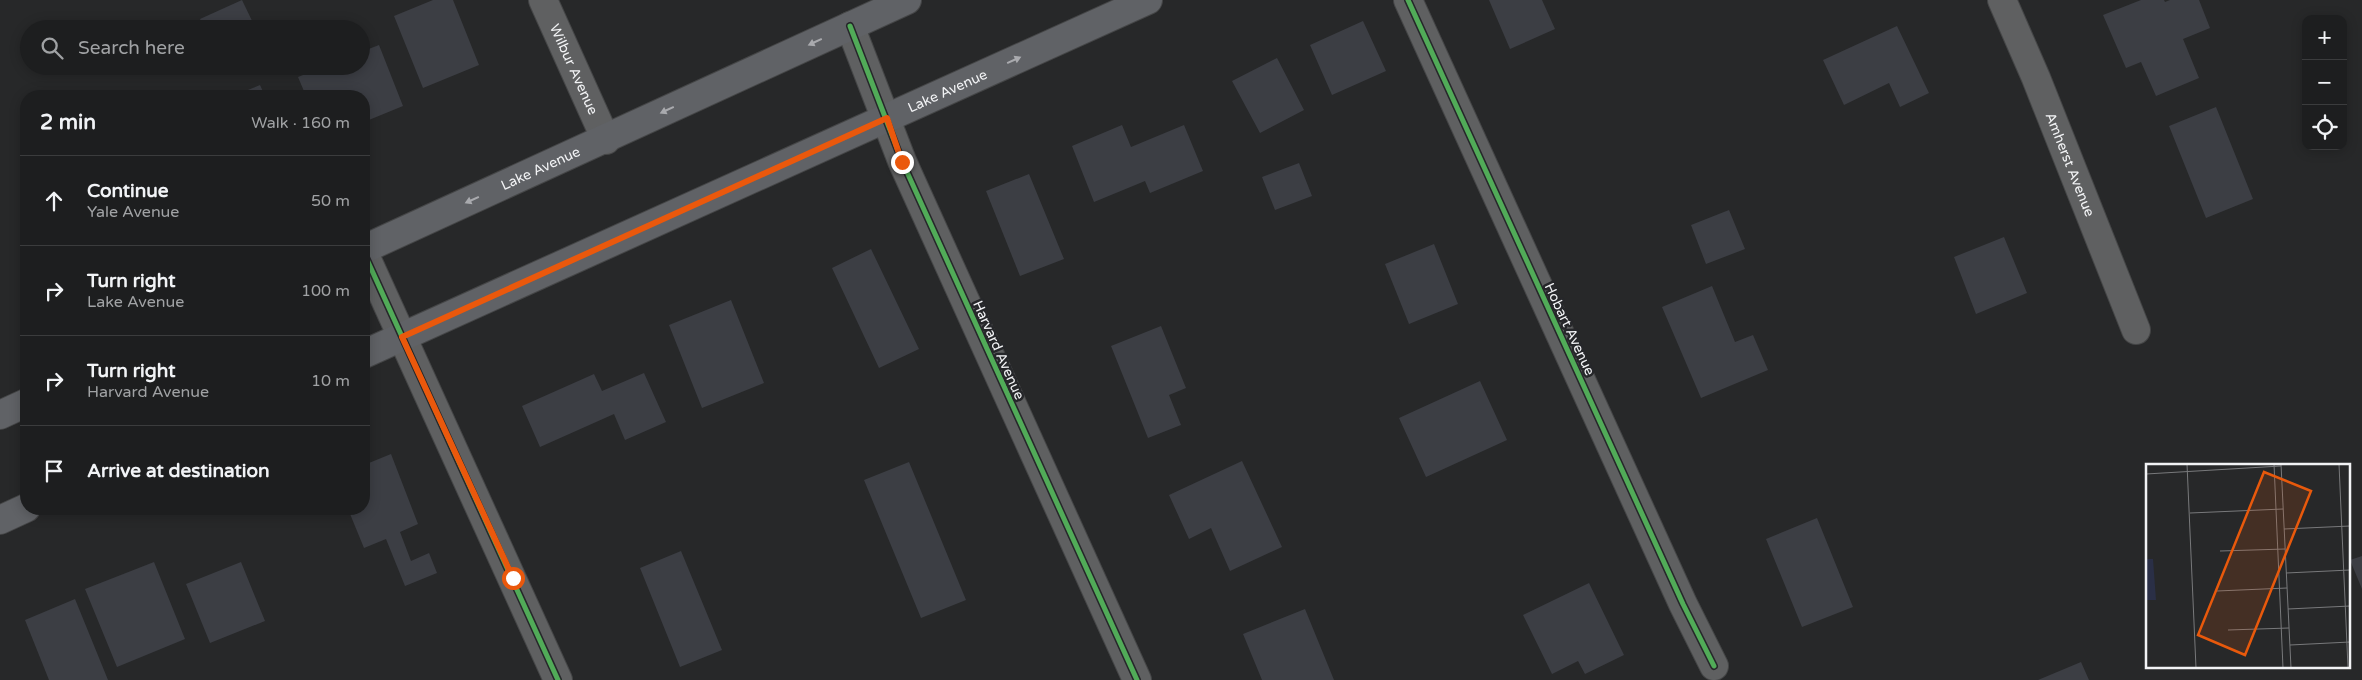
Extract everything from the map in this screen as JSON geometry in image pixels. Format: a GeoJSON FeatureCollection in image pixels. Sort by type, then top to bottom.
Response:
{"type":"FeatureCollection","features":[{"type":"Feature","properties":{"kind":"main road","name":"Lake Avenue"},"geometry":{"type":"LineString","coordinates":[[370,247],[907,0]]}},
{"type":"Feature","properties":{"kind":"main road","name":"Lake Avenue"},"geometry":{"type":"LineString","coordinates":[[370,351],[1148,0]]}},
{"type":"Feature","properties":{"kind":"main road"},"geometry":{"type":"LineString","coordinates":[[0,415],[20,406]]}},
{"type":"Feature","properties":{"kind":"main road"},"geometry":{"type":"LineString","coordinates":[[0,520],[20,511]]}},
{"type":"Feature","properties":{"kind":"street","name":"Wilbur Avenue"},"geometry":{"type":"LineString","coordinates":[[543,0],[606,140]]}},
{"type":"Feature","properties":{"kind":"street","name":"Hobart Avenue"},"geometry":{"type":"LineString","coordinates":[[1408,0],[1683,604],[1714,666]]}},
{"type":"Feature","properties":{"kind":"street","name":"Amherst Avenue"},"geometry":{"type":"LineString","coordinates":[[2002,0],[2036,78],[2136,330]]}},
{"type":"Feature","properties":{"kind":"street","name":"Harvard Avenue"},"geometry":{"type":"LineString","coordinates":[[850,26],[887,118],[902,162],[1137,680]]}},
{"type":"Feature","properties":{"kind":"street"},"geometry":{"type":"LineString","coordinates":[[370,266],[558,680]]}},
{"type":"Feature","properties":{"kind":"building"},"geometry":{"type":"Polygon","coordinates":[[[242,0],[252,20],[200,20],[242,0]]]}},
{"type":"Feature","properties":{"kind":"building"},"geometry":{"type":"Polygon","coordinates":[[[433,0],[453,0],[479,65],[423,88],[394,16],[433,0]]]}},
{"type":"Feature","properties":{"kind":"building"},"geometry":{"type":"Polygon","coordinates":[[[1489,0],[1542,0],[1555,29],[1510,49],[1489,0]]]}},
{"type":"Feature","properties":{"kind":"building"},"geometry":{"type":"Polygon","coordinates":[[[2141,0],[2164,0],[2165,2],[2170,0],[2199,0],[2210,28],[2183,39],[2199,78],[2156,96],[2141,62],[2126,68],[2103,15],[2141,0]]]}},
{"type":"Feature","properties":{"kind":"building"},"geometry":{"type":"Polygon","coordinates":[[[1363,21],[1386,71],[1332,95],[1310,45],[1363,21]]]}},
{"type":"Feature","properties":{"kind":"building"},"geometry":{"type":"Polygon","coordinates":[[[1897,26],[1929,93],[1900,107],[1889,83],[1844,105],[1823,60],[1897,26]]]}},
{"type":"Feature","properties":{"kind":"building"},"geometry":{"type":"Polygon","coordinates":[[[379,45],[403,106],[370,120],[370,90],[303,90],[298,77],[303,75],[370,75],[370,48],[379,45]]]}},
{"type":"Feature","properties":{"kind":"building"},"geometry":{"type":"Polygon","coordinates":[[[1277,58],[1304,110],[1260,133],[1232,81],[1277,58]]]}},
{"type":"Feature","properties":{"kind":"building"},"geometry":{"type":"Polygon","coordinates":[[[260,85],[262,90],[248,90],[260,85]]]}},
{"type":"Feature","properties":{"kind":"building"},"geometry":{"type":"Polygon","coordinates":[[[2216,107],[2253,199],[2206,218],[2169,126],[2216,107]]]}},
{"type":"Feature","properties":{"kind":"building"},"geometry":{"type":"Polygon","coordinates":[[[1122,125],[1131,147],[1184,125],[1203,171],[1150,193],[1145,181],[1094,202],[1072,146],[1122,125]]]}},
{"type":"Feature","properties":{"kind":"building"},"geometry":{"type":"Polygon","coordinates":[[[1299,163],[1312,196],[1275,210],[1262,177],[1299,163]]]}},
{"type":"Feature","properties":{"kind":"building"},"geometry":{"type":"Polygon","coordinates":[[[1029,174],[1064,259],[1020,276],[986,191],[1029,174]]]}},
{"type":"Feature","properties":{"kind":"building"},"geometry":{"type":"Polygon","coordinates":[[[1729,210],[1745,249],[1706,264],[1691,225],[1729,210]]]}},
{"type":"Feature","properties":{"kind":"building"},"geometry":{"type":"Polygon","coordinates":[[[2004,237],[2027,293],[1976,314],[1954,257],[2004,237]]]}},
{"type":"Feature","properties":{"kind":"building"},"geometry":{"type":"Polygon","coordinates":[[[1434,244],[1458,304],[1409,324],[1385,264],[1434,244]]]}},
{"type":"Feature","properties":{"kind":"building"},"geometry":{"type":"Polygon","coordinates":[[[871,249],[919,349],[879,368],[832,268],[871,249]]]}},
{"type":"Feature","properties":{"kind":"building"},"geometry":{"type":"Polygon","coordinates":[[[1712,286],[1735,342],[1753,335],[1768,370],[1701,398],[1662,307],[1712,286]]]}},
{"type":"Feature","properties":{"kind":"building"},"geometry":{"type":"Polygon","coordinates":[[[731,300],[764,383],[702,408],[669,325],[731,300]]]}},
{"type":"Feature","properties":{"kind":"building"},"geometry":{"type":"Polygon","coordinates":[[[1161,326],[1186,388],[1169,395],[1181,425],[1148,438],[1111,346],[1161,326]]]}},
{"type":"Feature","properties":{"kind":"building"},"geometry":{"type":"Polygon","coordinates":[[[644,373],[666,422],[625,440],[614,414],[540,447],[522,406],[594,374],[602,391],[644,373]]]}},
{"type":"Feature","properties":{"kind":"building"},"geometry":{"type":"Polygon","coordinates":[[[1480,381],[1507,440],[1426,477],[1399,418],[1480,381]]]}},
{"type":"Feature","properties":{"kind":"building"},"geometry":{"type":"Polygon","coordinates":[[[391,454],[418,524],[400,532],[411,561],[429,553],[437,573],[405,586],[386,539],[364,548],[350,515],[370,515],[370,463],[391,454]]]}},
{"type":"Feature","properties":{"kind":"building"},"geometry":{"type":"Polygon","coordinates":[[[1242,461],[1282,547],[1230,571],[1211,528],[1189,539],[1169,495],[1242,461]]]}},
{"type":"Feature","properties":{"kind":"building"},"geometry":{"type":"Polygon","coordinates":[[[909,462],[966,600],[921,618],[864,480],[909,462]]]}},
{"type":"Feature","properties":{"kind":"building"},"geometry":{"type":"Polygon","coordinates":[[[1817,518],[1853,607],[1802,627],[1766,539],[1817,518]]]}},
{"type":"Feature","properties":{"kind":"building"},"geometry":{"type":"Polygon","coordinates":[[[681,551],[722,650],[680,667],[640,568],[681,551]]]}},
{"type":"Feature","properties":{"kind":"building"},"geometry":{"type":"Polygon","coordinates":[[[2362,556],[2362,589],[2350,560],[2362,556]]]}},
{"type":"Feature","properties":{"kind":"building"},"geometry":{"type":"Polygon","coordinates":[[[154,562],[185,639],[117,667],[85,589],[154,562]]]}},
{"type":"Feature","properties":{"kind":"building"},"geometry":{"type":"Polygon","coordinates":[[[241,562],[265,621],[210,643],[186,584],[241,562]]]}},
{"type":"Feature","properties":{"kind":"building"},"geometry":{"type":"Polygon","coordinates":[[[1589,583],[1624,655],[1585,674],[1578,661],[1552,674],[1523,615],[1589,583]]]}},
{"type":"Feature","properties":{"kind":"building"},"geometry":{"type":"Polygon","coordinates":[[[75,599],[108,680],[49,680],[25,620],[75,599]]]}},
{"type":"Feature","properties":{"kind":"building"},"geometry":{"type":"Polygon","coordinates":[[[1305,609],[1334,680],[1262,680],[1243,634],[1305,609]]]}},
{"type":"Feature","properties":{"kind":"building"},"geometry":{"type":"Polygon","coordinates":[[[2081,662],[2089,680],[2038,680],[2081,662]]]}},
{"type":"Feature","properties":{"kind":"cycle path"},"geometry":{"type":"LineString","coordinates":[[1408,0],[1683,604],[1714,666]]}},
{"type":"Feature","properties":{"kind":"cycle path"},"geometry":{"type":"LineString","coordinates":[[850,26],[902,161],[1137,680]]}},
{"type":"Feature","properties":{"kind":"cycle path"},"geometry":{"type":"LineString","coordinates":[[370,266],[558,680]]}},
{"type":"Feature","properties":{"kind":"route"},"geometry":{"type":"LineString","coordinates":[[513,578],[402,337],[887,118],[902,162]]}}]}
